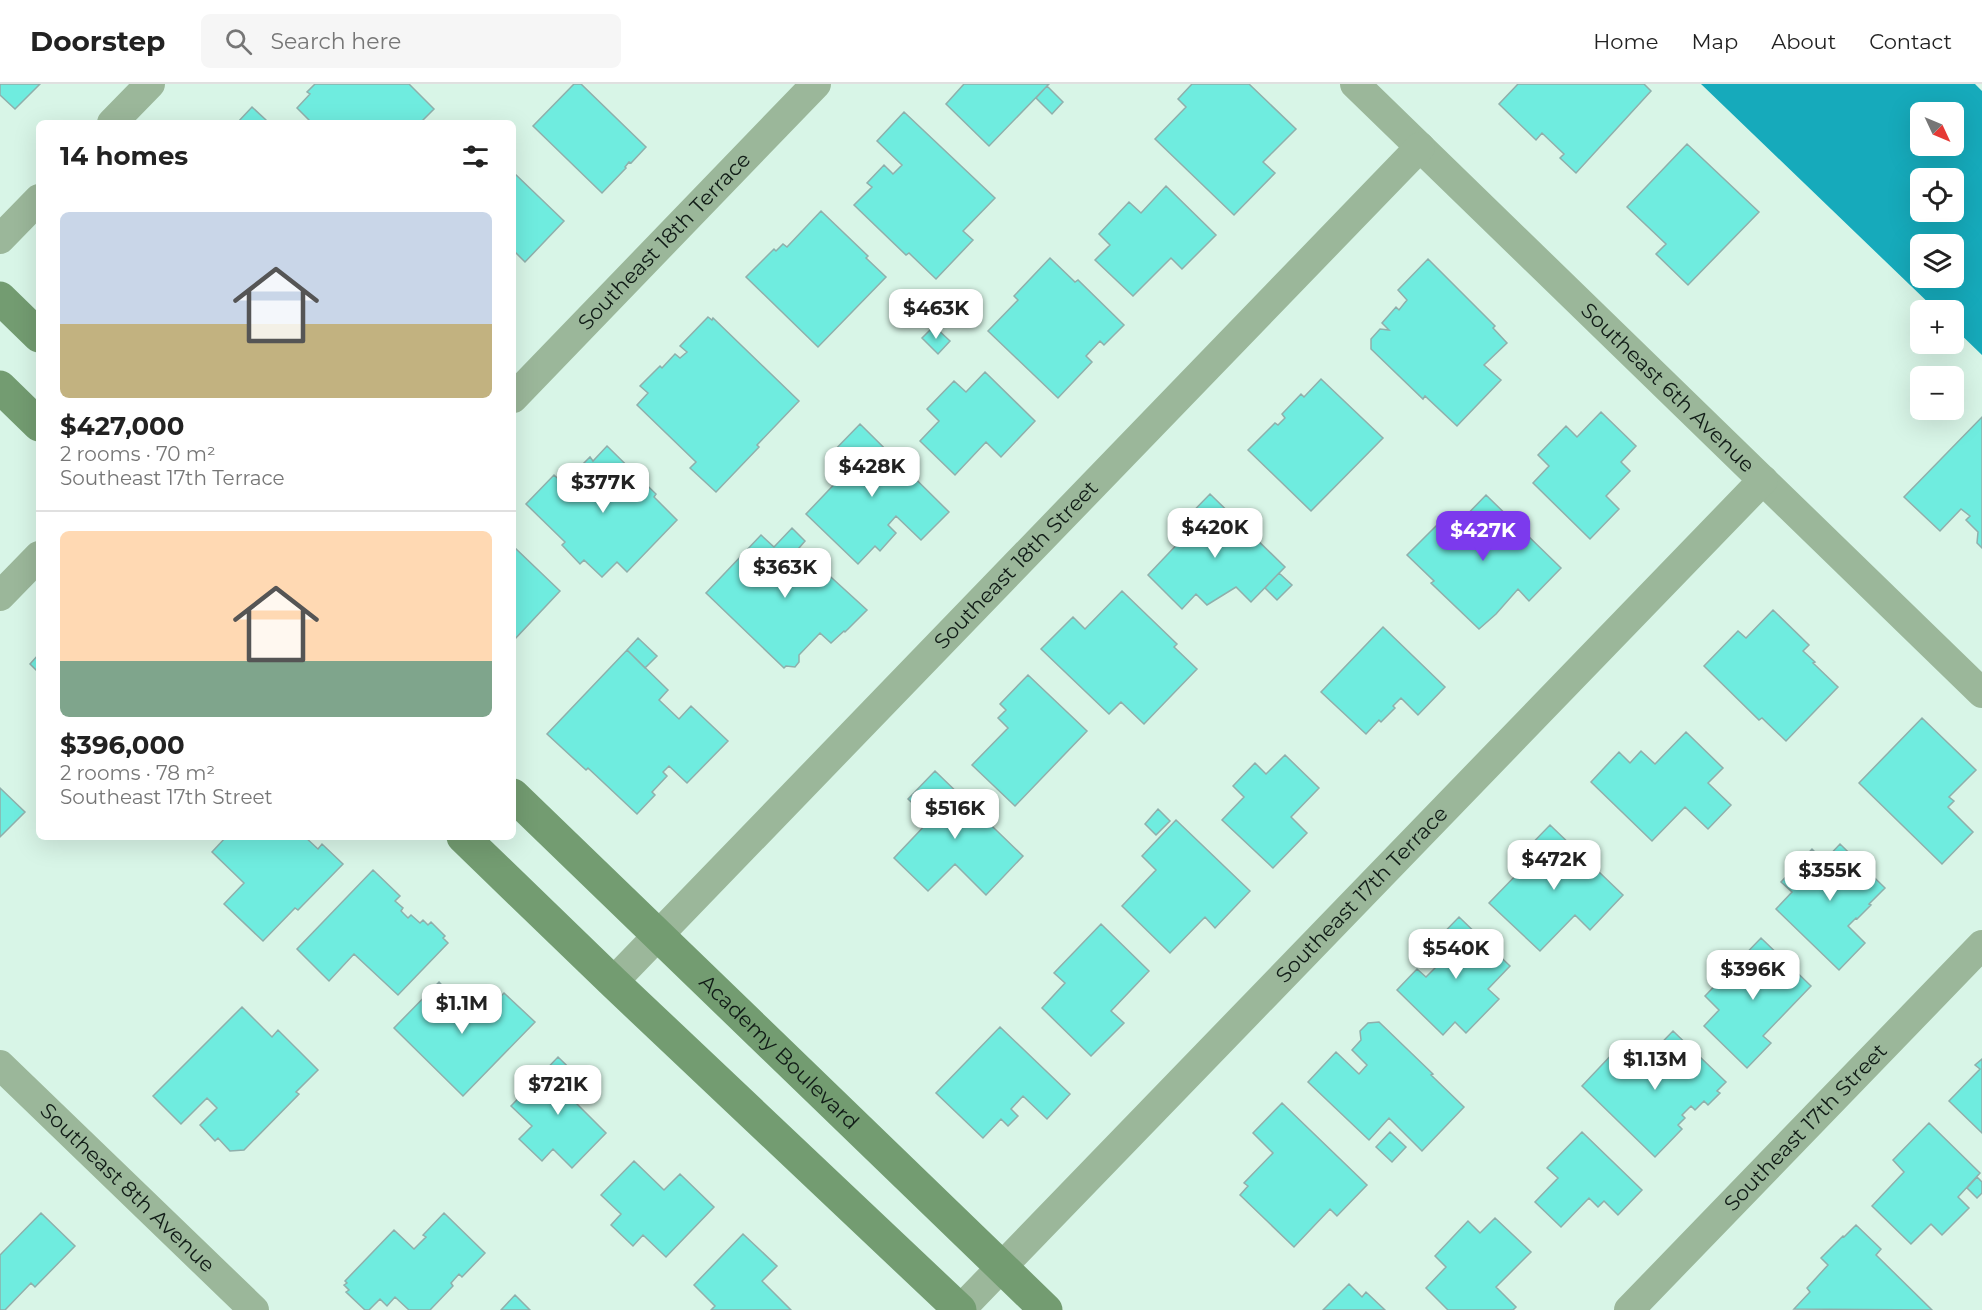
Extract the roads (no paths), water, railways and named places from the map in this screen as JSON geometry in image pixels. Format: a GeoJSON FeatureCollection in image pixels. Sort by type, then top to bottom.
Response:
{"type":"FeatureCollection","features":[{"type":"Feature","properties":{"kind":"street"},"geometry":{"type":"LineString","coordinates":[[115,120],[150,84]]}},
{"type":"Feature","properties":{"kind":"street","name":"Southeast 18th Terrace"},"geometry":{"type":"LineString","coordinates":[[516,395],[816,84]]}},
{"type":"Feature","properties":{"kind":"street","name":"Southeast 6th Avenue"},"geometry":{"type":"LineString","coordinates":[[1355,84],[1982,693]]}},
{"type":"Feature","properties":{"kind":"street","name":"Southeast 18th Street"},"geometry":{"type":"LineString","coordinates":[[613,982],[1420,147]]}},
{"type":"Feature","properties":{"kind":"street"},"geometry":{"type":"LineString","coordinates":[[0,239],[36,202]]}},
{"type":"Feature","properties":{"kind":"street"},"geometry":{"type":"LineString","coordinates":[[0,298],[36,333]]}},
{"type":"Feature","properties":{"kind":"street"},"geometry":{"type":"LineString","coordinates":[[0,387],[36,422]]}},
{"type":"Feature","properties":{"kind":"street","name":"Southeast 17th Terrace"},"geometry":{"type":"LineString","coordinates":[[960,1310],[1763,480]]}},
{"type":"Feature","properties":{"kind":"street"},"geometry":{"type":"LineString","coordinates":[[0,596],[36,559]]}},
{"type":"Feature","properties":{"kind":"street","name":"Academy Boulevard"},"geometry":{"type":"LineString","coordinates":[[516,798],[1046,1310]]}},
{"type":"Feature","properties":{"kind":"street"},"geometry":{"type":"LineString","coordinates":[[466,840],[960,1310]]}},
{"type":"Feature","properties":{"kind":"street","name":"Southeast 17th Street"},"geometry":{"type":"LineString","coordinates":[[1629,1310],[1982,945]]}},
{"type":"Feature","properties":{"kind":"street","name":"Southeast 8th Avenue"},"geometry":{"type":"LineString","coordinates":[[0,1065],[254,1310]]}},
{"type":"Feature","properties":{"kind":"water"},"geometry":{"type":"Polygon","coordinates":[[[1701,84],[1975,84],[1982,91],[1982,355],[1964,338],[1964,300],[1926,300],[1913,288],[1964,288],[1964,234],[1910,234],[1910,285],[1701,84]]]}}]}
